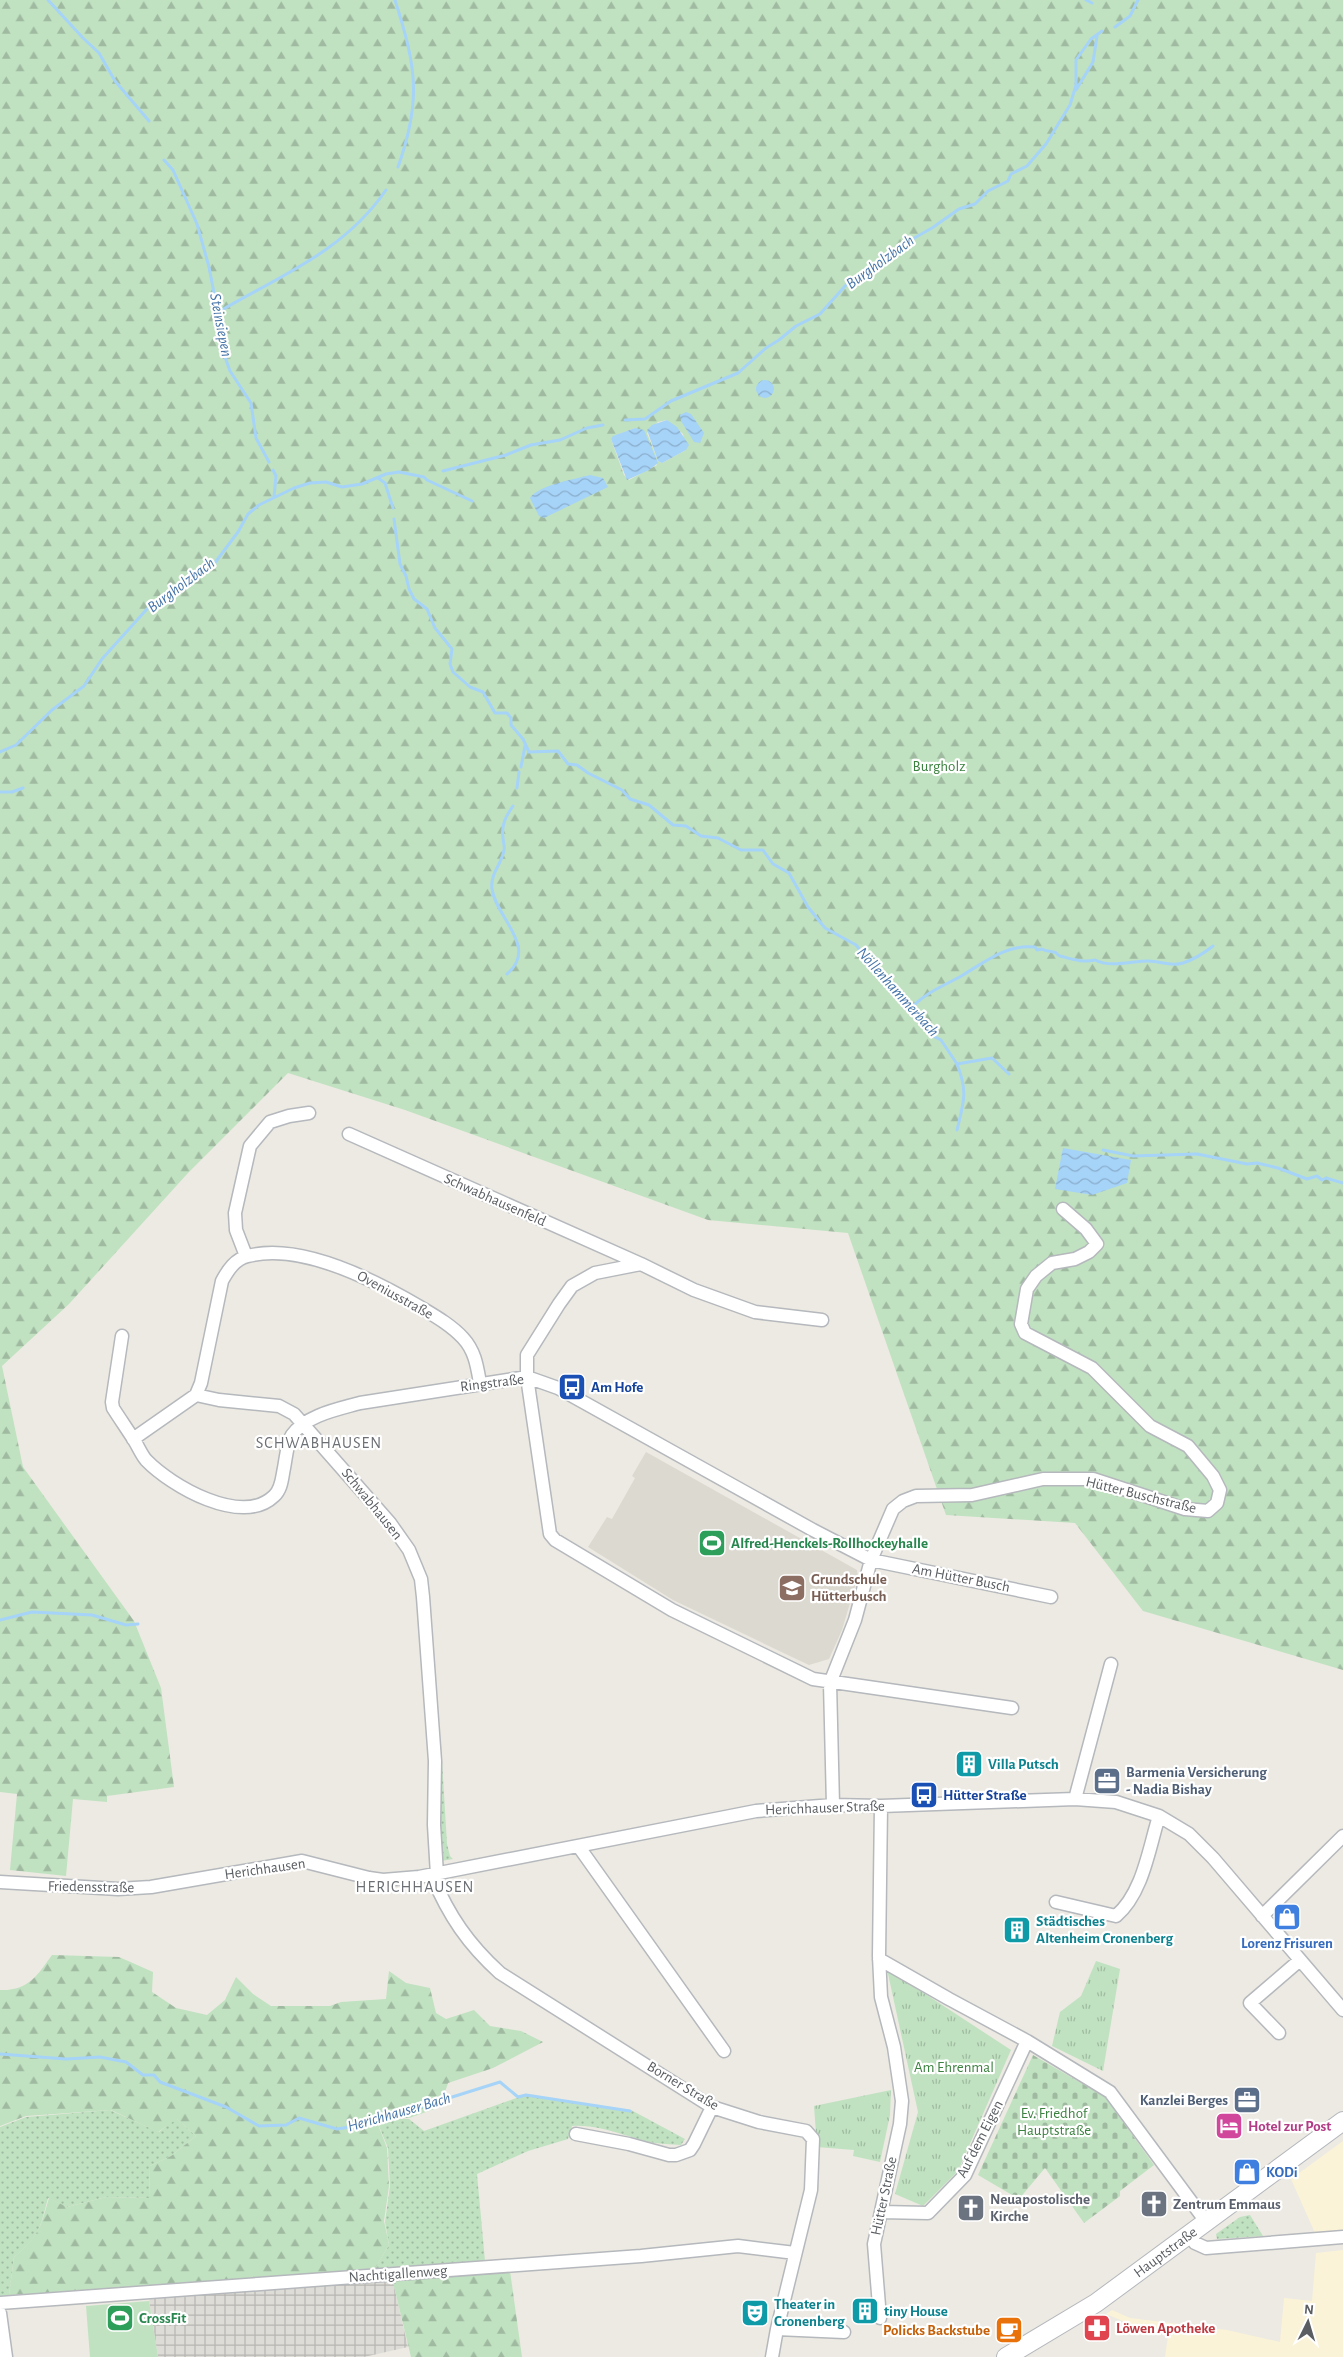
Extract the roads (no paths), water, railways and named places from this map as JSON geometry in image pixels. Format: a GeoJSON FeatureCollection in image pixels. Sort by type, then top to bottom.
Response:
{"type":"FeatureCollection","features":[{"type":"Feature","properties":{"kind":"main road","name":"Hauptstraße"},"geometry":{"type":"LineString","coordinates":[[1006,2357],[1096,2304],[1343,2121]]}},
{"type":"Feature","properties":{"kind":"street"},"geometry":{"type":"LineString","coordinates":[[133,1439],[196,1395],[201,1383],[222,1281],[230,1266],[246,1256],[236,1230],[235,1213],[250,1146],[270,1122],[289,1116],[309,1114]]}},
{"type":"Feature","properties":{"kind":"street","name":"Schwabhausenfeld"},"geometry":{"type":"LineString","coordinates":[[348,1134],[641,1264],[694,1290],[755,1312],[822,1320]]}},
{"type":"Feature","properties":{"kind":"street","name":"Hütter Buschstraße"},"geometry":{"type":"LineString","coordinates":[[833,1805],[830,1683],[855,1620],[871,1560],[893,1509],[903,1501],[916,1496],[972,1495],[1043,1479],[1093,1479],[1186,1509],[1208,1510],[1217,1503],[1220,1490],[1213,1476],[1188,1446],[1150,1426],[1092,1368],[1025,1333],[1021,1324],[1027,1289],[1036,1276],[1052,1263],[1075,1259],[1089,1252],[1097,1244],[1086,1230],[1063,1209]]}},
{"type":"Feature","properties":{"kind":"street","name":"Oveniusstraße"},"geometry":{"type":"LineString","coordinates":[[246,1256],[274,1254],[299,1257],[354,1272],[384,1286],[449,1325],[464,1338],[476,1356],[480,1383]]}},
{"type":"Feature","properties":{"kind":"street"},"geometry":{"type":"LineString","coordinates":[[641,1264],[595,1273],[572,1286],[527,1355],[527,1377],[550,1534],[555,1540],[672,1610],[813,1679],[830,1683],[1012,1708]]}},
{"type":"Feature","properties":{"kind":"street"},"geometry":{"type":"LineString","coordinates":[[122,1336],[112,1402],[113,1408],[144,1458],[167,1478],[184,1489],[211,1500],[248,1509],[260,1506],[278,1492],[292,1435],[304,1424]]}},
{"type":"Feature","properties":{"kind":"street","name":"Ringstraße"},"geometry":{"type":"LineString","coordinates":[[304,1424],[336,1410],[360,1403],[527,1377],[558,1388],[813,1530],[871,1560]]}},
{"type":"Feature","properties":{"kind":"street","name":"Schwabhausen"},"geometry":{"type":"LineString","coordinates":[[196,1395],[219,1400],[279,1406],[294,1414],[390,1523],[409,1550],[421,1580],[435,1761],[434,1876]]}},
{"type":"Feature","properties":{"kind":"street","name":"Am Hütter Busch"},"geometry":{"type":"LineString","coordinates":[[871,1560],[1051,1596]]}},
{"type":"Feature","properties":{"kind":"street"},"geometry":{"type":"LineString","coordinates":[[1074,1799],[1111,1664]]}},
{"type":"Feature","properties":{"kind":"street","name":"Herichhauser Straße"},"geometry":{"type":"LineString","coordinates":[[434,1876],[756,1811],[833,1805],[881,1806],[1074,1799],[1116,1802],[1159,1816],[1189,1834],[1213,1858],[1343,2010]]}},
{"type":"Feature","properties":{"kind":"street","name":"Hütter Straße"},"geometry":{"type":"LineString","coordinates":[[880,2318],[874,2244],[900,2124],[902,2101],[894,2046],[881,1998],[879,1959],[881,1806]]}},
{"type":"Feature","properties":{"kind":"street"},"geometry":{"type":"LineString","coordinates":[[1056,1902],[1116,1916],[1127,1906],[1137,1886],[1159,1816]]}},
{"type":"Feature","properties":{"kind":"street"},"geometry":{"type":"LineString","coordinates":[[1262,1916],[1343,1836]]}},
{"type":"Feature","properties":{"kind":"street"},"geometry":{"type":"LineString","coordinates":[[579,1846],[724,2051]]}},
{"type":"Feature","properties":{"kind":"street","name":"Herichhausen"},"geometry":{"type":"LineString","coordinates":[[182,1882],[302,1861],[383,1880],[434,1876]]}},
{"type":"Feature","properties":{"kind":"street","name":"Borner Straße"},"geometry":{"type":"LineString","coordinates":[[434,1876],[458,1928],[480,1955],[500,1973],[712,2106],[759,2122],[806,2131],[813,2140],[811,2190],[772,2357]]}},
{"type":"Feature","properties":{"kind":"street","name":"Friedensstraße"},"geometry":{"type":"LineString","coordinates":[[0,1882],[118,1889],[182,1882]]}},
{"type":"Feature","properties":{"kind":"street"},"geometry":{"type":"LineString","coordinates":[[879,1959],[949,2000],[1027,2041],[1110,2092],[1207,2222]]}},
{"type":"Feature","properties":{"kind":"street"},"geometry":{"type":"LineString","coordinates":[[1279,2033],[1250,2003],[1300,1960]]}},
{"type":"Feature","properties":{"kind":"street","name":"Auf dem Eigen"},"geometry":{"type":"LineString","coordinates":[[881,2212],[928,2213],[965,2175],[1027,2041]]}},
{"type":"Feature","properties":{"kind":"street"},"geometry":{"type":"LineString","coordinates":[[576,2134],[676,2155],[690,2150],[712,2106]]}},
{"type":"Feature","properties":{"kind":"street"},"geometry":{"type":"LineString","coordinates":[[1189,2236],[1195,2243],[1206,2248],[1343,2237]]}},
{"type":"Feature","properties":{"kind":"street","name":"Nachtigallenweg"},"geometry":{"type":"LineString","coordinates":[[0,2303],[641,2256],[738,2246],[795,2253]]}},
{"type":"Feature","properties":{"kind":"street"},"geometry":{"type":"LineString","coordinates":[[0,2313],[6,2357]]}},
{"type":"Feature","properties":{"kind":"street"},"geometry":{"type":"LineString","coordinates":[[777,2329],[844,2332]]}},
{"type":"Feature","properties":{"kind":"water"},"geometry":{"type":"Polygon","coordinates":[[[765,380],[771,383],[774,389],[771,395],[765,398],[759,395],[756,389],[759,383],[765,380]]]}},
{"type":"Feature","properties":{"kind":"water"},"geometry":{"type":"Polygon","coordinates":[[[686,412],[691,414],[704,433],[700,443],[694,442],[681,421],[680,415],[686,412]]]}},
{"type":"Feature","properties":{"kind":"water"},"geometry":{"type":"Polygon","coordinates":[[[667,420],[677,427],[689,445],[686,450],[662,463],[658,461],[647,430],[652,425],[667,420]]]}},
{"type":"Feature","properties":{"kind":"water"},"geometry":{"type":"Polygon","coordinates":[[[635,428],[644,430],[658,463],[649,470],[627,480],[611,439],[613,436],[635,428]]]}},
{"type":"Feature","properties":{"kind":"water"},"geometry":{"type":"Polygon","coordinates":[[[590,475],[603,478],[608,487],[544,518],[539,516],[530,498],[534,493],[549,486],[590,475]]]}},
{"type":"Feature","properties":{"kind":"water"},"geometry":{"type":"Polygon","coordinates":[[[1063,1148],[1131,1160],[1127,1183],[1092,1195],[1055,1189],[1063,1148]]]}},
{"type":"Feature","properties":{"kind":"waterway","name":"Steinsiepen"},"geometry":{"type":"LineString","coordinates":[[48,0],[99,53],[115,81],[149,121]]}},
{"type":"Feature","properties":{"kind":"waterway"},"geometry":{"type":"LineString","coordinates":[[395,0],[408,45],[413,83],[411,122],[398,167]]}},
{"type":"Feature","properties":{"kind":"waterway"},"geometry":{"type":"LineString","coordinates":[[1086,0],[1092,3]]}},
{"type":"Feature","properties":{"kind":"waterway","name":"Burgholzbach"},"geometry":{"type":"LineString","coordinates":[[1115,27],[1130,16],[1138,0]]}},
{"type":"Feature","properties":{"kind":"waterway","name":"Burgholzbach"},"geometry":{"type":"LineString","coordinates":[[625,420],[645,419],[671,401],[738,373],[766,348],[796,326],[820,314],[846,285],[872,264],[886,262],[902,245],[932,228],[959,209],[975,204],[988,191],[1008,181],[1011,174],[1027,166],[1046,144],[1070,105],[1076,85],[1076,60],[1091,39],[1102,31]]}},
{"type":"Feature","properties":{"kind":"waterway"},"geometry":{"type":"LineString","coordinates":[[1076,90],[1093,62],[1097,36]]}},
{"type":"Feature","properties":{"kind":"waterway","name":"Steinsiepen"},"geometry":{"type":"LineString","coordinates":[[164,160],[173,170],[197,224],[214,293],[222,314],[225,357],[230,371],[251,403],[256,438],[269,462]]}},
{"type":"Feature","properties":{"kind":"waterway"},"geometry":{"type":"LineString","coordinates":[[220,311],[289,273],[331,246],[351,230],[386,190]]}},
{"type":"Feature","properties":{"kind":"waterway","name":"Burgholzbach"},"geometry":{"type":"LineString","coordinates":[[443,471],[506,455],[531,445],[560,440],[587,428],[603,425]]}},
{"type":"Feature","properties":{"kind":"waterway","name":"Steinsiepen"},"geometry":{"type":"LineString","coordinates":[[273,470],[276,476],[274,497]]}},
{"type":"Feature","properties":{"kind":"waterway","name":"Burgholzbach"},"geometry":{"type":"LineString","coordinates":[[0,752],[16,745],[52,710],[84,686],[102,659],[147,609],[171,595],[194,572],[214,564],[238,532],[248,514],[259,505],[294,488],[310,483],[326,482],[342,487],[362,484],[386,474],[399,472],[424,477],[472,501]]}},
{"type":"Feature","properties":{"kind":"waterway","name":"Nöllenhammerbach"},"geometry":{"type":"LineString","coordinates":[[378,478],[385,483],[393,508]]}},
{"type":"Feature","properties":{"kind":"waterway","name":"Nöllenhammerbach"},"geometry":{"type":"LineString","coordinates":[[394,519],[400,564],[406,576],[409,589],[414,599],[427,609],[435,628],[452,649],[450,664],[453,672],[470,687],[483,692],[495,713],[507,713],[511,718],[511,725],[523,739],[529,752],[558,751],[568,764],[577,765],[588,773],[622,790],[630,799],[649,805],[673,825],[686,826],[701,836],[718,838],[741,850],[763,850],[773,864],[789,873],[808,907],[825,928],[856,945],[887,983],[900,992],[913,1006],[922,1017],[927,1029],[933,1036],[941,1040],[957,1064],[992,1058],[1009,1074]]}},
{"type":"Feature","properties":{"kind":"waterway"},"geometry":{"type":"LineString","coordinates":[[521,767],[525,746]]}},
{"type":"Feature","properties":{"kind":"waterway"},"geometry":{"type":"LineString","coordinates":[[517,788],[519,772]]}},
{"type":"Feature","properties":{"kind":"waterway"},"geometry":{"type":"LineString","coordinates":[[0,792],[12,792],[23,788]]}},
{"type":"Feature","properties":{"kind":"waterway"},"geometry":{"type":"LineString","coordinates":[[507,974],[516,964],[519,953],[513,932],[495,900],[492,883],[494,873],[504,850],[503,825],[513,806]]}},
{"type":"Feature","properties":{"kind":"waterway"},"geometry":{"type":"LineString","coordinates":[[913,1006],[931,992],[989,959],[1015,948],[1035,947],[1037,950],[1042,949],[1055,952],[1060,956],[1086,961],[1095,960],[1108,964],[1148,961],[1174,964],[1191,960],[1213,946]]}},
{"type":"Feature","properties":{"kind":"waterway"},"geometry":{"type":"LineString","coordinates":[[957,1064],[964,1090],[962,1111],[957,1130]]}},
{"type":"Feature","properties":{"kind":"waterway","name":"Nöllenhammerbach"},"geometry":{"type":"LineString","coordinates":[[1103,1150],[1133,1156],[1197,1154],[1247,1164],[1257,1163],[1278,1168],[1307,1179],[1317,1176],[1322,1180],[1326,1178],[1343,1183]]}},
{"type":"Feature","properties":{"kind":"waterway"},"geometry":{"type":"LineString","coordinates":[[0,1620],[32,1612],[92,1615],[126,1625],[138,1624]]}},
{"type":"Feature","properties":{"kind":"waterway","name":"Herichhauser Bach"},"geometry":{"type":"LineString","coordinates":[[0,2054],[66,2059],[100,2057],[126,2062],[143,2075],[154,2075],[160,2082],[226,2107],[259,2126],[286,2125],[299,2118],[337,2129],[363,2125],[500,2082],[518,2097],[526,2095],[630,2111]]}},
{"type":"Feature","properties":{"kind":"place","name":"Am Hofe"},"geometry":{"type":"Point","coordinates":[572,1387]}},
{"type":"Feature","properties":{"kind":"place","name":"Alfred-Henckels-Rollhockeyhalle"},"geometry":{"type":"Point","coordinates":[712,1543]}},
{"type":"Feature","properties":{"kind":"place","name":"Grundschule Hütterbusch"},"geometry":{"type":"Point","coordinates":[792,1588]}},
{"type":"Feature","properties":{"kind":"place","name":"Villa Putsch"},"geometry":{"type":"Point","coordinates":[969,1764]}},
{"type":"Feature","properties":{"kind":"place","name":"Barmenia Versicherung - Nadia Bishay"},"geometry":{"type":"Point","coordinates":[1107,1781]}},
{"type":"Feature","properties":{"kind":"place","name":"Hütter Straße"},"geometry":{"type":"Point","coordinates":[924,1795]}},
{"type":"Feature","properties":{"kind":"place","name":"Lorenz Frisuren"},"geometry":{"type":"Point","coordinates":[1287,1917]}},
{"type":"Feature","properties":{"kind":"place","name":"Städtisches Altenheim Cronenberg"},"geometry":{"type":"Point","coordinates":[1017,1930]}},
{"type":"Feature","properties":{"kind":"place","name":"Kanzlei Berges"},"geometry":{"type":"Point","coordinates":[1247,2100]}},
{"type":"Feature","properties":{"kind":"place","name":"Hotel zur Post"},"geometry":{"type":"Point","coordinates":[1229,2126]}},
{"type":"Feature","properties":{"kind":"place","name":"KODi"},"geometry":{"type":"Point","coordinates":[1247,2172]}},
{"type":"Feature","properties":{"kind":"place","name":"Zentrum Emmaus"},"geometry":{"type":"Point","coordinates":[1154,2204]}},
{"type":"Feature","properties":{"kind":"place","name":"Neuapostolische Kirche"},"geometry":{"type":"Point","coordinates":[971,2208]}},
{"type":"Feature","properties":{"kind":"place","name":"tiny House"},"geometry":{"type":"Point","coordinates":[865,2311]}},
{"type":"Feature","properties":{"kind":"place","name":"Theater in Cronenberg"},"geometry":{"type":"Point","coordinates":[755,2313]}},
{"type":"Feature","properties":{"kind":"place","name":"CrossFit"},"geometry":{"type":"Point","coordinates":[120,2318]}},
{"type":"Feature","properties":{"kind":"place","name":"Löwen Apotheke"},"geometry":{"type":"Point","coordinates":[1097,2328]}},
{"type":"Feature","properties":{"kind":"place","name":"Policks Backstube"},"geometry":{"type":"Point","coordinates":[1009,2330]}},
{"type":"Feature","properties":{"kind":"district","name":"SCHWABHAUSEN"},"geometry":{"type":"Point","coordinates":[319,1443]}},
{"type":"Feature","properties":{"kind":"district","name":"HERICHHAUSEN"},"geometry":{"type":"Point","coordinates":[415,1887]}},
{"type":"Feature","properties":{"kind":"park label","name":"Burgholz"},"geometry":{"type":"Point","coordinates":[939,766]}},
{"type":"Feature","properties":{"kind":"park label","name":"Am Ehrenmal"},"geometry":{"type":"Point","coordinates":[954,2067]}},
{"type":"Feature","properties":{"kind":"park label","name":"Ev. Friedhof Hauptstraße"},"geometry":{"type":"Point","coordinates":[1054,2122]}}]}
